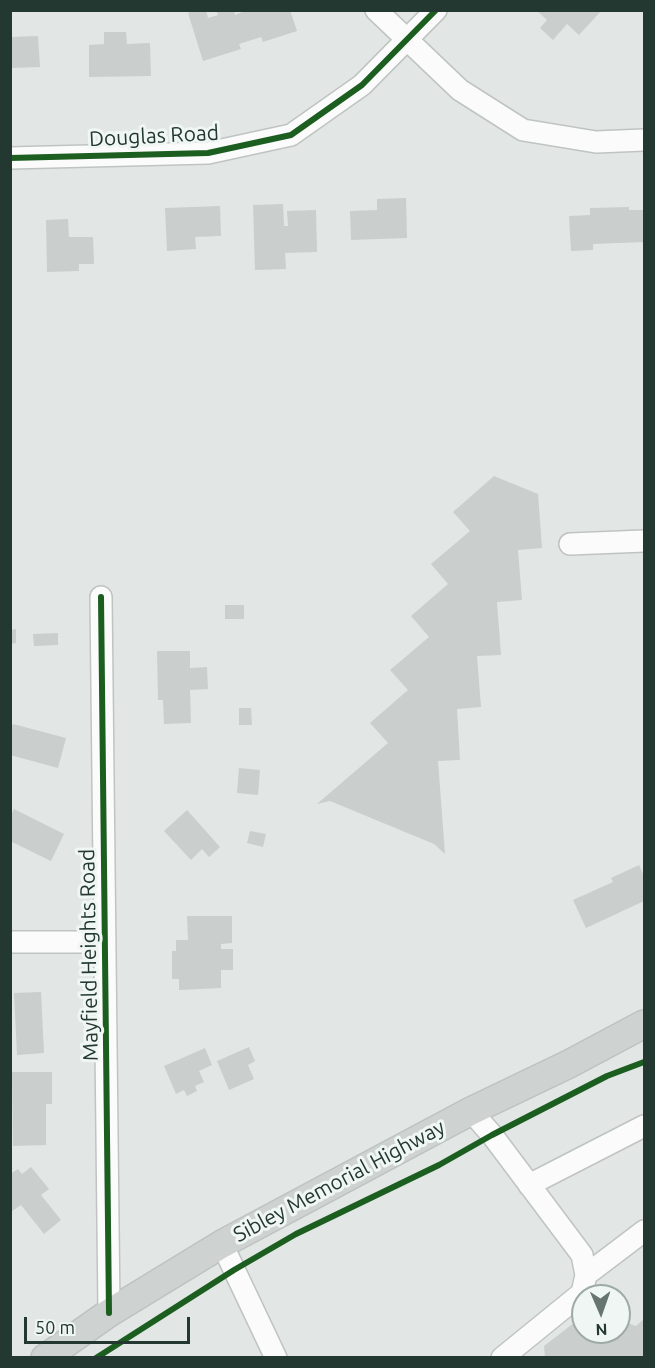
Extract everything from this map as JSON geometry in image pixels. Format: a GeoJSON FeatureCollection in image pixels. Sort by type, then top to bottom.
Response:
{"type":"FeatureCollection","features":[{"type":"Feature","properties":{"kind":"main road","name":"Sibley Memorial Highway"},"geometry":{"type":"LineString","coordinates":[[45,1358],[109,1313],[222,1244],[471,1112],[645,1024]]}},
{"type":"Feature","properties":{"kind":"street"},"geometry":{"type":"LineString","coordinates":[[376,10],[460,90],[523,130],[596,142],[645,140]]}},
{"type":"Feature","properties":{"kind":"street","name":"Douglas Road"},"geometry":{"type":"LineString","coordinates":[[10,158],[208,153],[291,135],[362,86],[436,10]]}},
{"type":"Feature","properties":{"kind":"street"},"geometry":{"type":"LineString","coordinates":[[570,544],[645,541]]}},
{"type":"Feature","properties":{"kind":"street","name":"Mayfield Heights Road"},"geometry":{"type":"LineString","coordinates":[[101,597],[109,1313]]}},
{"type":"Feature","properties":{"kind":"street"},"geometry":{"type":"LineString","coordinates":[[10,942],[105,942]]}},
{"type":"Feature","properties":{"kind":"street"},"geometry":{"type":"LineString","coordinates":[[471,1112],[492,1135],[582,1255],[586,1275],[582,1293],[502,1358]]}},
{"type":"Feature","properties":{"kind":"street"},"geometry":{"type":"LineString","coordinates":[[530,1185],[645,1126]]}},
{"type":"Feature","properties":{"kind":"street"},"geometry":{"type":"LineString","coordinates":[[586,1275],[645,1231]]}},
{"type":"Feature","properties":{"kind":"street"},"geometry":{"type":"LineString","coordinates":[[222,1244],[276,1358]]}},
{"type":"Feature","properties":{"kind":"building"},"geometry":{"type":"Polygon","coordinates":[[[206,10],[208,18],[218,15],[216,10],[234,10],[235,15],[247,10],[290,10],[297,31],[263,42],[261,37],[239,44],[241,49],[203,61],[188,13],[206,10]]]}},
{"type":"Feature","properties":{"kind":"building"},"geometry":{"type":"Polygon","coordinates":[[[536,10],[602,10],[579,35],[567,24],[553,40],[540,28],[547,20],[536,10]]]}},
{"type":"Feature","properties":{"kind":"building"},"geometry":{"type":"Polygon","coordinates":[[[104,32],[126,32],[127,44],[150,43],[151,76],[89,77],[89,45],[104,44],[104,32]]]}},
{"type":"Feature","properties":{"kind":"building"},"geometry":{"type":"Polygon","coordinates":[[[38,36],[40,67],[10,68],[10,37],[38,36]]]}},
{"type":"Feature","properties":{"kind":"building"},"geometry":{"type":"Polygon","coordinates":[[[406,198],[407,238],[351,240],[350,211],[377,210],[377,199],[406,198]]]}},
{"type":"Feature","properties":{"kind":"building"},"geometry":{"type":"Polygon","coordinates":[[[283,204],[284,226],[288,226],[287,211],[316,210],[317,252],[285,253],[286,269],[255,270],[253,205],[283,204]]]}},
{"type":"Feature","properties":{"kind":"building"},"geometry":{"type":"Polygon","coordinates":[[[220,206],[221,236],[195,237],[196,249],[167,251],[165,208],[220,206]]]}},
{"type":"Feature","properties":{"kind":"building"},"geometry":{"type":"Polygon","coordinates":[[[629,207],[629,210],[644,210],[644,242],[593,244],[593,250],[571,251],[569,216],[590,215],[590,208],[629,207]]]}},
{"type":"Feature","properties":{"kind":"building"},"geometry":{"type":"Polygon","coordinates":[[[68,219],[69,237],[93,237],[94,264],[79,264],[79,271],[47,272],[46,220],[68,219]]]}},
{"type":"Feature","properties":{"kind":"building"},"geometry":{"type":"Polygon","coordinates":[[[494,476],[538,494],[542,548],[518,550],[522,600],[497,602],[501,655],[477,656],[481,707],[457,709],[460,760],[438,761],[445,854],[434,844],[330,801],[317,804],[388,743],[370,723],[408,690],[390,670],[429,637],[411,616],[448,584],[431,564],[470,531],[453,512],[494,476]]]}},
{"type":"Feature","properties":{"kind":"building"},"geometry":{"type":"Polygon","coordinates":[[[225,605],[244,605],[244,619],[225,619],[225,605]]]}},
{"type":"Feature","properties":{"kind":"building"},"geometry":{"type":"Polygon","coordinates":[[[16,629],[16,643],[10,644],[10,630],[16,629]]]}},
{"type":"Feature","properties":{"kind":"building"},"geometry":{"type":"Polygon","coordinates":[[[58,633],[58,645],[34,646],[33,634],[58,633]]]}},
{"type":"Feature","properties":{"kind":"building"},"geometry":{"type":"Polygon","coordinates":[[[157,651],[190,651],[190,668],[207,667],[208,689],[190,690],[191,723],[164,724],[163,700],[158,700],[157,651]]]}},
{"type":"Feature","properties":{"kind":"building"},"geometry":{"type":"Polygon","coordinates":[[[239,708],[251,708],[252,725],[239,725],[239,708]]]}},
{"type":"Feature","properties":{"kind":"building"},"geometry":{"type":"Polygon","coordinates":[[[13,724],[66,738],[58,768],[10,755],[10,731],[13,724]]]}},
{"type":"Feature","properties":{"kind":"building"},"geometry":{"type":"Polygon","coordinates":[[[239,768],[260,770],[258,795],[237,793],[239,768]]]}},
{"type":"Feature","properties":{"kind":"building"},"geometry":{"type":"Polygon","coordinates":[[[14,809],[64,834],[51,861],[10,841],[10,817],[14,809]]]}},
{"type":"Feature","properties":{"kind":"building"},"geometry":{"type":"Polygon","coordinates":[[[187,810],[220,847],[209,857],[202,849],[191,860],[164,831],[187,810]]]}},
{"type":"Feature","properties":{"kind":"building"},"geometry":{"type":"Polygon","coordinates":[[[250,831],[266,834],[263,847],[247,843],[250,831]]]}},
{"type":"Feature","properties":{"kind":"building"},"geometry":{"type":"Polygon","coordinates":[[[639,865],[644,876],[644,901],[586,928],[573,900],[613,882],[611,878],[639,865]]]}},
{"type":"Feature","properties":{"kind":"building"},"geometry":{"type":"Polygon","coordinates":[[[187,916],[232,916],[232,943],[221,944],[221,949],[233,949],[233,970],[221,970],[221,988],[179,990],[179,979],[172,979],[172,951],[176,951],[176,940],[188,940],[187,916]]]}},
{"type":"Feature","properties":{"kind":"building"},"geometry":{"type":"Polygon","coordinates":[[[41,992],[44,1053],[17,1055],[14,993],[41,992]]]}},
{"type":"Feature","properties":{"kind":"building"},"geometry":{"type":"Polygon","coordinates":[[[249,1047],[255,1061],[248,1065],[254,1079],[229,1090],[217,1061],[249,1047]]]}},
{"type":"Feature","properties":{"kind":"building"},"geometry":{"type":"Polygon","coordinates":[[[205,1048],[212,1065],[199,1071],[204,1082],[195,1086],[197,1091],[187,1096],[184,1090],[176,1094],[164,1066],[205,1048]]]}},
{"type":"Feature","properties":{"kind":"building"},"geometry":{"type":"Polygon","coordinates":[[[12,1072],[52,1072],[52,1104],[46,1104],[46,1145],[13,1146],[12,1072]]]}},
{"type":"Feature","properties":{"kind":"building"},"geometry":{"type":"Polygon","coordinates":[[[31,1167],[49,1189],[41,1195],[61,1220],[44,1234],[21,1205],[12,1211],[10,1209],[10,1174],[18,1169],[22,1174],[31,1167]]]}},
{"type":"Feature","properties":{"kind":"building"},"geometry":{"type":"Polygon","coordinates":[[[644,1319],[644,1358],[545,1358],[544,1346],[571,1325],[571,1344],[631,1344],[631,1324],[636,1326],[644,1319]]]}},
{"type":"Feature","properties":{"kind":"cycle path"},"geometry":{"type":"LineString","coordinates":[[10,158],[208,153],[291,135],[362,85],[436,10]]}},
{"type":"Feature","properties":{"kind":"cycle path"},"geometry":{"type":"LineString","coordinates":[[101,597],[109,1313]]}},
{"type":"Feature","properties":{"kind":"cycle path"},"geometry":{"type":"LineString","coordinates":[[96,1358],[234,1270],[296,1234],[439,1165],[607,1076],[644,1062]]}}]}
